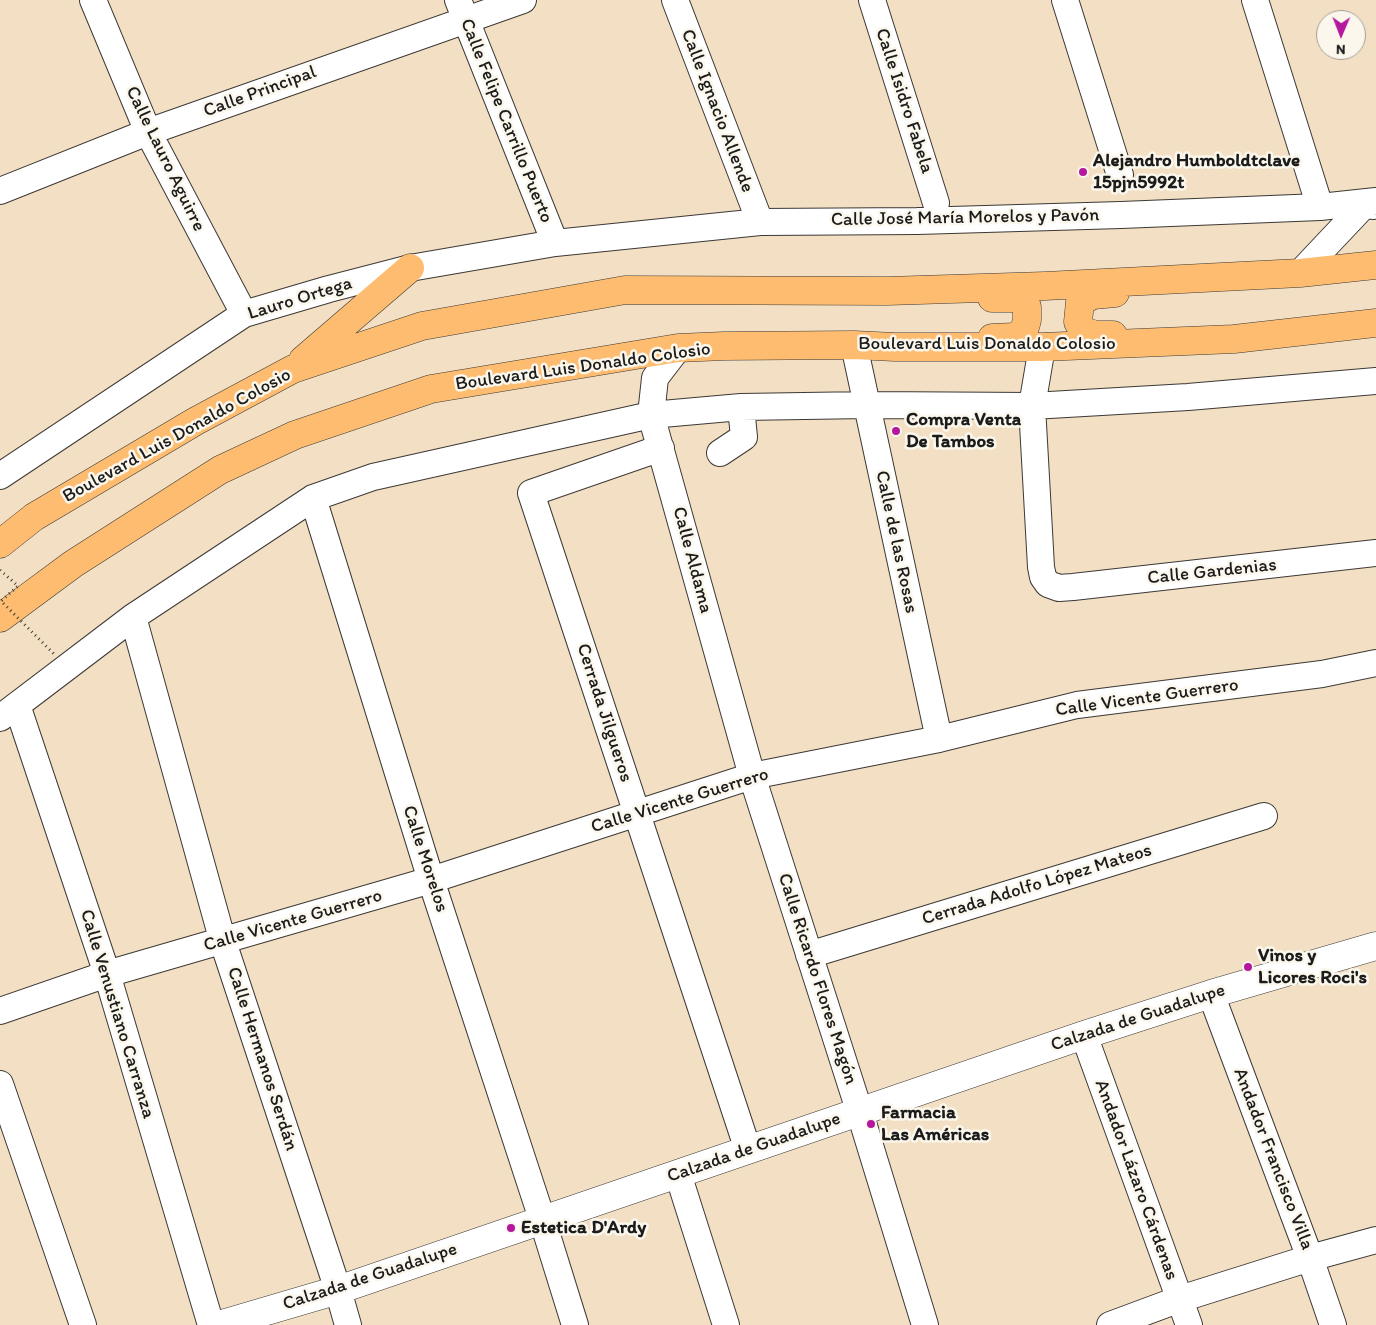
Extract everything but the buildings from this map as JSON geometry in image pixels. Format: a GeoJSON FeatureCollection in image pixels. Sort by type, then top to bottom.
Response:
{"type":"FeatureCollection","features":[{"type":"Feature","properties":{"kind":"highway","name":"Boulevard Luis Donaldo Colosio"},"geometry":{"type":"LineString","coordinates":[[0,544],[34,517],[196,421],[293,370],[422,326],[625,290],[887,291],[1045,286],[1300,274],[1376,265]]}},
{"type":"Feature","properties":{"kind":"highway"},"geometry":{"type":"LineString","coordinates":[[293,370],[410,268]]}},
{"type":"Feature","properties":{"kind":"highway"},"geometry":{"type":"LineString","coordinates":[[1231,278],[1214,287],[1093,295],[1080,302],[1078,322],[1083,331],[1096,335],[1217,329],[1234,339]]}},
{"type":"Feature","properties":{"kind":"highway"},"geometry":{"type":"LineString","coordinates":[[887,291],[901,297],[1018,298],[1027,307],[1027,320],[1024,331],[1014,337],[904,342],[895,347]]}},
{"type":"Feature","properties":{"kind":"highway","name":"Boulevard Luis Donaldo Colosio"},"geometry":{"type":"LineString","coordinates":[[0,618],[73,564],[220,470],[295,435],[431,389],[678,348],[854,345],[895,347],[1042,347],[1234,339],[1376,323]]}},
{"type":"Feature","properties":{"kind":"street","name":"Calle Lauro Aguirre"},"geometry":{"type":"LineString","coordinates":[[93,0],[148,132],[244,314]]}},
{"type":"Feature","properties":{"kind":"street","name":"Calle Principal"},"geometry":{"type":"LineString","coordinates":[[0,191],[462,10],[524,0]]}},
{"type":"Feature","properties":{"kind":"street","name":"Calle Ignacio Allende"},"geometry":{"type":"LineString","coordinates":[[675,0],[760,222]]}},
{"type":"Feature","properties":{"kind":"street","name":"Calle Isidro Fabela"},"geometry":{"type":"LineString","coordinates":[[872,0],[936,203]]}},
{"type":"Feature","properties":{"kind":"street"},"geometry":{"type":"LineString","coordinates":[[1065,0],[1120,175]]}},
{"type":"Feature","properties":{"kind":"street"},"geometry":{"type":"LineString","coordinates":[[1255,0],[1320,207]]}},
{"type":"Feature","properties":{"kind":"street","name":"Calle Felipe Carrillo Puerto"},"geometry":{"type":"LineString","coordinates":[[462,10],[555,243]]}},
{"type":"Feature","properties":{"kind":"street","name":"Calle José María Morelos y Pavón"},"geometry":{"type":"LineString","coordinates":[[555,243],[760,222],[917,221],[1320,207],[1373,203]]}},
{"type":"Feature","properties":{"kind":"street"},"geometry":{"type":"LineString","coordinates":[[1300,274],[1373,203]]}},
{"type":"Feature","properties":{"kind":"street","name":"Lauro Ortega"},"geometry":{"type":"LineString","coordinates":[[0,476],[244,314],[410,268],[555,243]]}},
{"type":"Feature","properties":{"kind":"street","name":"Calle de las Rosas"},"geometry":{"type":"LineString","coordinates":[[854,345],[939,739]]}},
{"type":"Feature","properties":{"kind":"street"},"geometry":{"type":"LineString","coordinates":[[1032,406],[1042,347]]}},
{"type":"Feature","properties":{"kind":"street","name":"Calle Aldama"},"geometry":{"type":"LineString","coordinates":[[678,348],[655,378],[651,415],[752,776]]}},
{"type":"Feature","properties":{"kind":"street"},"geometry":{"type":"LineString","coordinates":[[9,711],[133,617],[312,498],[373,478],[651,415],[741,408],[867,405],[1032,406],[1188,397],[1376,381]]}},
{"type":"Feature","properties":{"kind":"street","name":"Calle Gardenias"},"geometry":{"type":"LineString","coordinates":[[1032,406],[1041,567],[1043,577],[1048,584],[1059,588],[1073,587],[1376,553]]}},
{"type":"Feature","properties":{"kind":"street"},"geometry":{"type":"LineString","coordinates":[[720,452],[744,437],[741,408]]}},
{"type":"Feature","properties":{"kind":"street","name":"Cerrada Jilgueros"},"geometry":{"type":"LineString","coordinates":[[661,448],[531,493],[748,1150]]}},
{"type":"Feature","properties":{"kind":"street","name":"Calle Morelos"},"geometry":{"type":"LineString","coordinates":[[312,498],[575,1325]]}},
{"type":"Feature","properties":{"kind":"street","name":"Calle Hermanos Serdán"},"geometry":{"type":"LineString","coordinates":[[133,617],[223,942],[348,1325]]}},
{"type":"Feature","properties":{"kind":"street","name":"Calle Vicente Guerrero"},"geometry":{"type":"LineString","coordinates":[[0,1011],[107,974],[432,880],[752,776],[939,739],[1077,705],[1322,674],[1376,663]]}},
{"type":"Feature","properties":{"kind":"street","name":"Calle Venustiano Carranza"},"geometry":{"type":"LineString","coordinates":[[9,711],[107,974],[211,1325]]}},
{"type":"Feature","properties":{"kind":"street","name":"Calle Ricardo Flores Magón"},"geometry":{"type":"LineString","coordinates":[[752,776],[860,1112],[925,1325]]}},
{"type":"Feature","properties":{"kind":"street","name":"Cerrada Adolfo López Mateos"},"geometry":{"type":"LineString","coordinates":[[809,955],[1264,816]]}},
{"type":"Feature","properties":{"kind":"street","name":"Calzada de Guadalupe"},"geometry":{"type":"LineString","coordinates":[[219,1325],[338,1290],[1084,1035],[1211,994],[1376,946]]}},
{"type":"Feature","properties":{"kind":"street","name":"Andador Francisco Villa"},"geometry":{"type":"LineString","coordinates":[[1211,994],[1310,1258],[1333,1325]]}},
{"type":"Feature","properties":{"kind":"street","name":"Andador Lázaro Cárdenas"},"geometry":{"type":"LineString","coordinates":[[1084,1035],[1189,1325]]}},
{"type":"Feature","properties":{"kind":"street"},"geometry":{"type":"LineString","coordinates":[[0,1084],[82,1325]]}},
{"type":"Feature","properties":{"kind":"street"},"geometry":{"type":"LineString","coordinates":[[678,1174],[726,1325]]}},
{"type":"Feature","properties":{"kind":"street"},"geometry":{"type":"LineString","coordinates":[[1110,1325],[1310,1258],[1376,1240]]}},
{"type":"Feature","properties":{"kind":"path"},"geometry":{"type":"LineString","coordinates":[[0,570],[18,586],[1,601],[54,654]]}},
{"type":"Feature","properties":{"kind":"place","name":"Alejandro Humboldtclave 15pjn5992t"},"geometry":{"type":"Point","coordinates":[1083,172]}},
{"type":"Feature","properties":{"kind":"place","name":"Compra Venta De Tambos"},"geometry":{"type":"Point","coordinates":[896,431]}},
{"type":"Feature","properties":{"kind":"place","name":"Vinos y Licores Roci's"},"geometry":{"type":"Point","coordinates":[1248,967]}},
{"type":"Feature","properties":{"kind":"place","name":"Farmacia Las Américas"},"geometry":{"type":"Point","coordinates":[871,1124]}},
{"type":"Feature","properties":{"kind":"place","name":"Estetica D'Ardy"},"geometry":{"type":"Point","coordinates":[511,1228]}}]}
